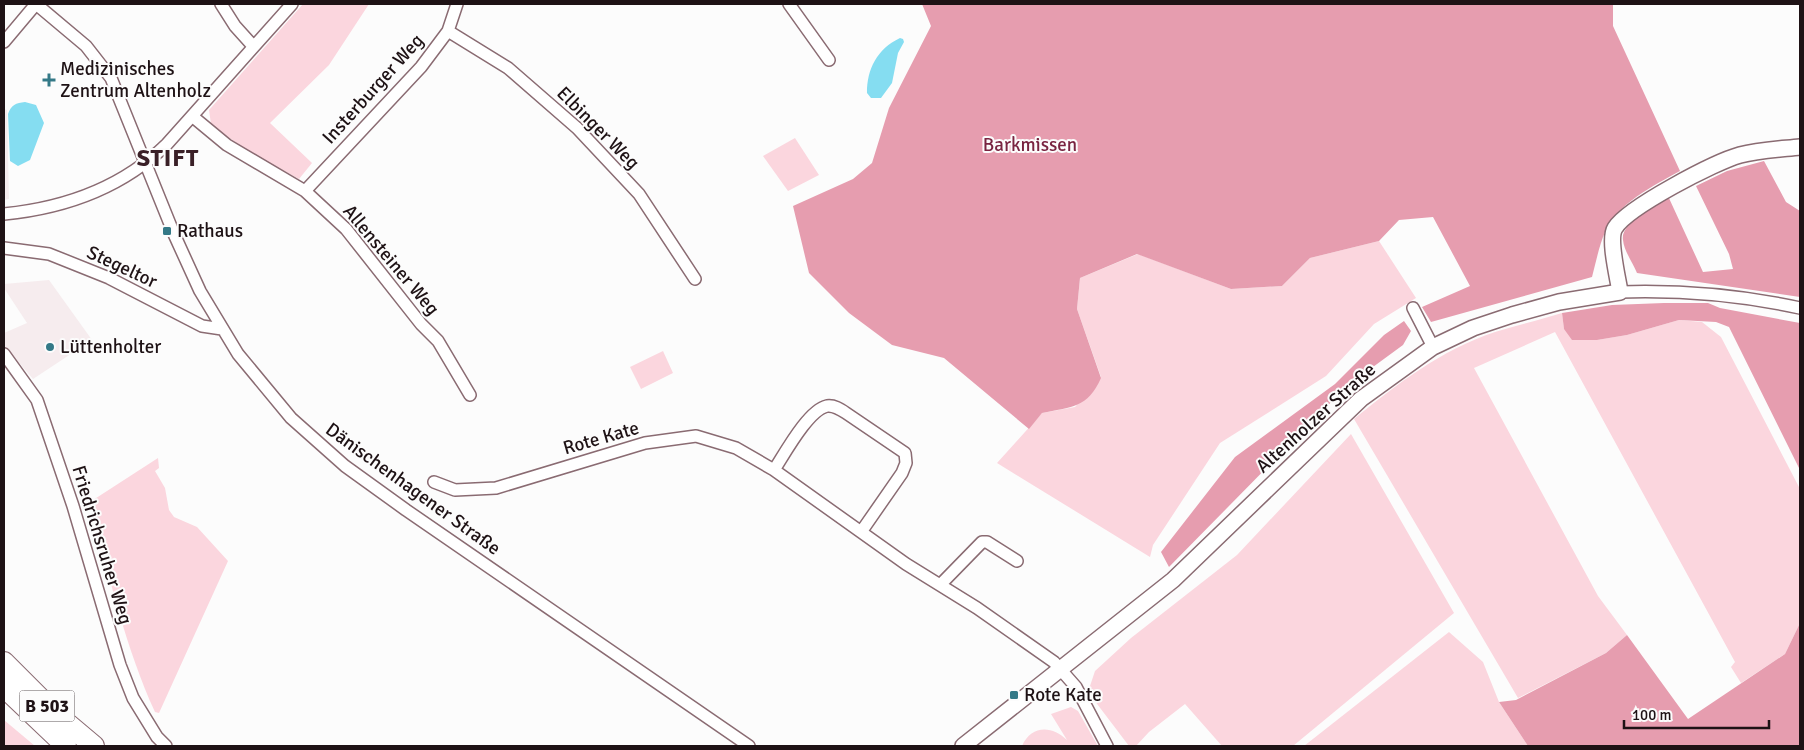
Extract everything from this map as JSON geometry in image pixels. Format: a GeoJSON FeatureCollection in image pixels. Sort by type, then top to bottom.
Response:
{"type":"FeatureCollection","features":[{"type":"Feature","properties":{"kind":"highway","name":"B 503"},"geometry":{"type":"LineString","coordinates":[[4,662],[56,714],[94,746]]}},
{"type":"Feature","properties":{"kind":"highway","name":"B 503"},"geometry":{"type":"LineString","coordinates":[[4,688],[66,746]]}},
{"type":"Feature","properties":{"kind":"street"},"geometry":{"type":"LineString","coordinates":[[4,42],[36,4]]}},
{"type":"Feature","properties":{"kind":"street","name":"Dänischenhagener Straße"},"geometry":{"type":"LineString","coordinates":[[36,4],[86,46],[111,78],[174,234],[200,291],[238,354],[291,418],[345,466],[749,746]]}},
{"type":"Feature","properties":{"kind":"street"},"geometry":{"type":"LineString","coordinates":[[221,4],[235,26],[253,46]]}},
{"type":"Feature","properties":{"kind":"street"},"geometry":{"type":"LineString","coordinates":[[4,214],[33,211],[78,199],[111,184],[146,164],[192,116],[292,4]]}},
{"type":"Feature","properties":{"kind":"street","name":"Insterburger Weg"},"geometry":{"type":"LineString","coordinates":[[305,191],[413,77],[448,30],[457,4]]}},
{"type":"Feature","properties":{"kind":"street"},"geometry":{"type":"LineString","coordinates":[[789,4],[828,60]]}},
{"type":"Feature","properties":{"kind":"street","name":"Elbinger Weg"},"geometry":{"type":"LineString","coordinates":[[448,30],[508,68],[577,128],[639,194],[695,279]]}},
{"type":"Feature","properties":{"kind":"street","name":"Allensteiner Weg"},"geometry":{"type":"LineString","coordinates":[[192,116],[227,145],[305,191],[346,230],[421,324],[438,341],[470,395]]}},
{"type":"Feature","properties":{"kind":"street"},"geometry":{"type":"LineString","coordinates":[[1620,292],[1613,239],[1614,228],[1630,213],[1651,198],[1739,155],[1800,147]]}},
{"type":"Feature","properties":{"kind":"street","name":"Stegeltor"},"geometry":{"type":"LineString","coordinates":[[4,248],[49,254],[109,278],[202,326],[222,329]]}},
{"type":"Feature","properties":{"kind":"street","name":"Altenholzer Straße"},"geometry":{"type":"LineString","coordinates":[[963,746],[1173,580],[1361,399],[1433,347],[1473,328],[1512,315],[1559,302],[1620,292],[1661,291],[1718,294],[1800,308]]}},
{"type":"Feature","properties":{"kind":"street"},"geometry":{"type":"LineString","coordinates":[[1413,308],[1433,347]]}},
{"type":"Feature","properties":{"kind":"street","name":"Friedrichsruher Weg"},"geometry":{"type":"LineString","coordinates":[[4,354],[37,400],[74,506],[120,665],[133,698],[157,737],[166,746]]}},
{"type":"Feature","properties":{"kind":"street"},"geometry":{"type":"LineString","coordinates":[[774,470],[807,422],[818,411],[827,406],[836,407],[846,412],[905,453],[906,463],[902,473],[861,532]]}},
{"type":"Feature","properties":{"kind":"street","name":"Rote Kate"},"geometry":{"type":"LineString","coordinates":[[434,482],[455,490],[496,488],[645,443],[696,436],[736,448],[774,470],[861,532],[1023,640],[1062,669],[1076,687],[1107,746]]}},
{"type":"Feature","properties":{"kind":"street"},"geometry":{"type":"LineString","coordinates":[[940,585],[982,542],[987,542],[1017,561]]}},
{"type":"Feature","properties":{"kind":"shaded area"},"geometry":{"type":"Polygon","coordinates":[[[303,4],[369,4],[329,65],[270,123],[312,163],[299,179],[244,149],[211,124],[209,110],[303,4]]]}},
{"type":"Feature","properties":{"kind":"shaded area"},"geometry":{"type":"Polygon","coordinates":[[[4,109],[7,110],[9,199],[4,200],[4,109]]]}},
{"type":"Feature","properties":{"kind":"shaded area"},"geometry":{"type":"Polygon","coordinates":[[[795,138],[819,175],[788,191],[763,156],[795,138]]]}},
{"type":"Feature","properties":{"kind":"shaded area"},"geometry":{"type":"Polygon","coordinates":[[[1379,241],[1416,298],[1374,324],[1326,376],[1220,443],[1153,545],[1150,557],[997,463],[1042,413],[1075,407],[1101,377],[1077,309],[1080,278],[1138,254],[1231,289],[1282,286],[1310,258],[1379,241]]]}},
{"type":"Feature","properties":{"kind":"shaded area"},"geometry":{"type":"Polygon","coordinates":[[[49,280],[92,340],[33,379],[4,345],[4,333],[27,323],[4,288],[4,284],[49,280]]]}},
{"type":"Feature","properties":{"kind":"shaded area"},"geometry":{"type":"Polygon","coordinates":[[[1562,313],[1564,329],[1597,340],[1627,335],[1679,320],[1702,322],[1721,337],[1800,489],[1800,623],[1785,654],[1741,683],[1731,667],[1735,662],[1555,332],[1474,368],[1598,596],[1627,635],[1606,653],[1518,698],[1354,419],[1420,369],[1456,348],[1495,332],[1562,313]]]}},
{"type":"Feature","properties":{"kind":"shaded area"},"geometry":{"type":"Polygon","coordinates":[[[663,351],[673,373],[641,389],[630,367],[663,351]]]}},
{"type":"Feature","properties":{"kind":"shaded area"},"geometry":{"type":"Polygon","coordinates":[[[1351,434],[1454,613],[1293,746],[1222,746],[1185,704],[1149,732],[1136,746],[1129,746],[1088,692],[1095,671],[1131,638],[1237,555],[1351,434]]]}},
{"type":"Feature","properties":{"kind":"shaded area"},"geometry":{"type":"Polygon","coordinates":[[[158,458],[159,468],[155,471],[165,488],[169,510],[174,517],[197,527],[228,561],[159,713],[155,712],[144,687],[126,635],[90,502],[158,458]]]}},
{"type":"Feature","properties":{"kind":"shaded area"},"geometry":{"type":"Polygon","coordinates":[[[1449,632],[1483,662],[1499,702],[1528,746],[1304,746],[1449,632]]]}},
{"type":"Feature","properties":{"kind":"shaded area"},"geometry":{"type":"Polygon","coordinates":[[[1071,707],[1078,711],[1098,746],[1022,746],[1031,734],[1042,730],[1055,732],[1067,740],[1051,714],[1071,707]]]}},
{"type":"Feature","properties":{"kind":"shaded area"},"geometry":{"type":"Polygon","coordinates":[[[4,720],[35,746],[4,746],[4,720]]]}},
{"type":"Feature","properties":{"kind":"green space","name":"Barkmissen"},"geometry":{"type":"Polygon","coordinates":[[[922,4],[1613,4],[1613,26],[1680,171],[1637,196],[1610,222],[1599,248],[1592,277],[1431,322],[1422,307],[1470,286],[1433,217],[1399,220],[1379,241],[1310,258],[1282,286],[1231,289],[1137,254],[1080,278],[1077,309],[1101,378],[1096,388],[1084,401],[1070,407],[1042,413],[1029,429],[944,358],[892,345],[849,313],[809,273],[793,206],[853,179],[872,163],[889,108],[931,26],[922,4]]]}},
{"type":"Feature","properties":{"kind":"green space"},"geometry":{"type":"Polygon","coordinates":[[[1764,161],[1786,202],[1800,211],[1800,297],[1637,273],[1625,248],[1624,234],[1627,227],[1633,221],[1668,196],[1703,272],[1733,269],[1729,254],[1696,186],[1727,171],[1764,161]]]}},
{"type":"Feature","properties":{"kind":"green space"},"geometry":{"type":"Polygon","coordinates":[[[1708,303],[1720,308],[1800,323],[1800,470],[1729,327],[1716,322],[1679,320],[1627,335],[1597,340],[1572,340],[1564,329],[1562,313],[1612,305],[1708,303]]]}},
{"type":"Feature","properties":{"kind":"green space"},"geometry":{"type":"Polygon","coordinates":[[[1404,321],[1411,331],[1403,345],[1347,386],[1169,567],[1161,552],[1235,457],[1335,384],[1384,335],[1404,321]]]}},
{"type":"Feature","properties":{"kind":"green space"},"geometry":{"type":"Polygon","coordinates":[[[1800,623],[1800,746],[1528,746],[1499,702],[1516,700],[1606,653],[1627,635],[1688,719],[1785,654],[1800,623]]]}},
{"type":"Feature","properties":{"kind":"water"},"geometry":{"type":"Polygon","coordinates":[[[900,38],[904,42],[898,53],[892,83],[881,98],[871,98],[867,93],[867,84],[871,68],[879,54],[900,38]]]}},
{"type":"Feature","properties":{"kind":"water"},"geometry":{"type":"Polygon","coordinates":[[[25,102],[36,105],[44,123],[30,160],[18,166],[10,161],[8,114],[14,105],[25,102]]]}},
{"type":"Feature","properties":{"kind":"place","name":"Medizinisches Zentrum Altenholz"},"geometry":{"type":"Point","coordinates":[49,80]}},
{"type":"Feature","properties":{"kind":"place","name":"Rathaus"},"geometry":{"type":"Point","coordinates":[167,231]}},
{"type":"Feature","properties":{"kind":"place","name":"Lüttenholter"},"geometry":{"type":"Point","coordinates":[50,347]}},
{"type":"Feature","properties":{"kind":"place","name":"Rote Kate"},"geometry":{"type":"Point","coordinates":[1014,695]}},
{"type":"Feature","properties":{"kind":"district","name":"STIFT"},"geometry":{"type":"Point","coordinates":[168,158]}}]}
